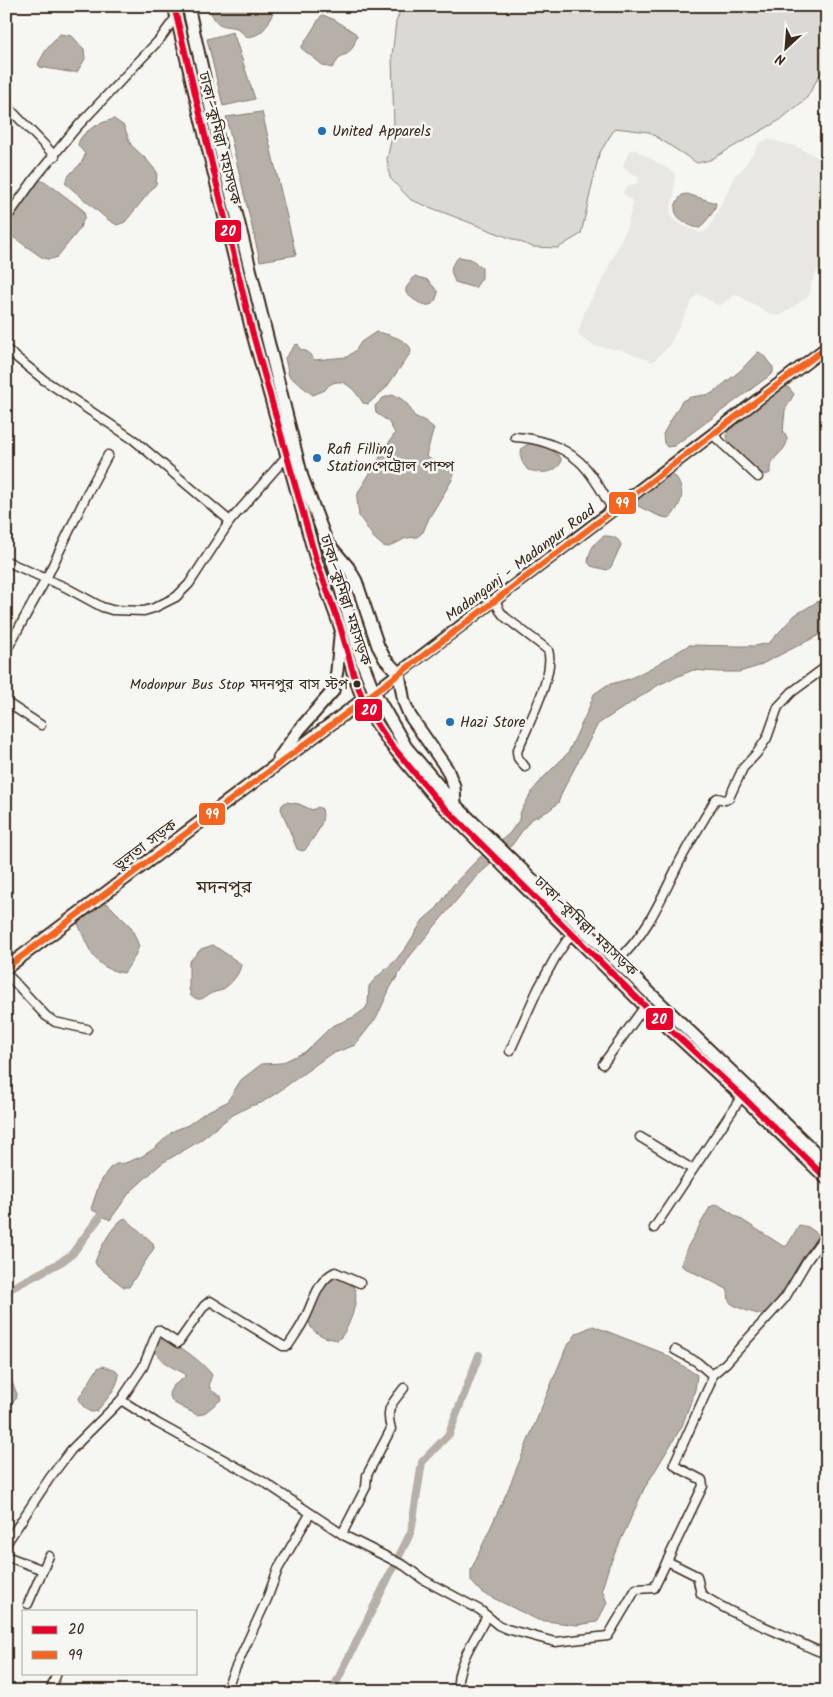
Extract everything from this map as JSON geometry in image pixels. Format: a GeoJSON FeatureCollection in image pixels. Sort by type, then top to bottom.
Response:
{"type":"FeatureCollection","features":[{"type":"Feature","properties":{"kind":"highway","name":"ঢাকা–কুমিল্লা মহাসড়ক"},"geometry":{"type":"LineString","coordinates":[[188,6],[219,144],[280,378],[302,477],[327,543],[362,661],[374,692],[406,747],[486,841]]}},
{"type":"Feature","properties":{"kind":"highway","name":"ঢাকা–কুমিল্লা মহাসড়ক"},"geometry":{"type":"LineString","coordinates":[[175,11],[252,331],[287,456],[318,563],[340,626],[353,672],[363,700],[373,718],[395,749],[437,800],[486,841],[617,961],[827,1164]]}},
{"type":"Feature","properties":{"kind":"highway"},"geometry":{"type":"LineString","coordinates":[[327,543],[348,567],[356,581],[378,646],[385,659],[399,674],[404,702],[410,716],[447,769],[454,786],[455,805]]}},
{"type":"Feature","properties":{"kind":"highway"},"geometry":{"type":"LineString","coordinates":[[274,766],[299,730],[333,691],[337,672],[340,626]]}},
{"type":"Feature","properties":{"kind":"highway","name":"ভুলতা সড়ক"},"geometry":{"type":"LineString","coordinates":[[6,968],[374,692]]}},
{"type":"Feature","properties":{"kind":"highway","name":"ঢাকা–কুমিল্লা মহাসড়ক"},"geometry":{"type":"LineString","coordinates":[[516,870],[572,932],[645,1006],[742,1096],[827,1179]]}},
{"type":"Feature","properties":{"kind":"main road","name":"Madanganj - Madanpur Road"},"geometry":{"type":"LineString","coordinates":[[374,692],[827,347]]}},
{"type":"Feature","properties":{"kind":"street"},"geometry":{"type":"LineString","coordinates":[[6,219],[35,178],[90,112],[160,39],[175,11]]}},
{"type":"Feature","properties":{"kind":"street"},"geometry":{"type":"LineString","coordinates":[[6,105],[55,156]]}},
{"type":"Feature","properties":{"kind":"street"},"geometry":{"type":"LineString","coordinates":[[6,349],[44,380],[134,440],[230,521]]}},
{"type":"Feature","properties":{"kind":"street"},"geometry":{"type":"LineString","coordinates":[[713,435],[758,477]]}},
{"type":"Feature","properties":{"kind":"street"},"geometry":{"type":"LineString","coordinates":[[515,437],[536,439],[554,446],[575,458],[589,472],[613,510]]}},
{"type":"Feature","properties":{"kind":"street"},"geometry":{"type":"LineString","coordinates":[[6,651],[46,579],[108,455]]}},
{"type":"Feature","properties":{"kind":"street"},"geometry":{"type":"LineString","coordinates":[[6,560],[65,587],[102,607],[112,610],[144,611],[154,608],[176,597],[189,584],[230,521],[287,456]]}},
{"type":"Feature","properties":{"kind":"street"},"geometry":{"type":"LineString","coordinates":[[495,600],[505,617],[548,650],[550,655],[544,687],[517,752],[518,758],[525,767]]}},
{"type":"Feature","properties":{"kind":"street"},"geometry":{"type":"LineString","coordinates":[[617,961],[627,952],[648,924],[665,895],[677,867],[715,800],[717,798],[725,800],[729,798],[744,768],[767,738],[778,708],[792,692],[827,666]]}},
{"type":"Feature","properties":{"kind":"street"},"geometry":{"type":"LineString","coordinates":[[6,702],[41,724]]}},
{"type":"Feature","properties":{"kind":"street"},"geometry":{"type":"LineString","coordinates":[[510,1051],[542,981],[572,932]]}},
{"type":"Feature","properties":{"kind":"street"},"geometry":{"type":"LineString","coordinates":[[6,972],[46,1016],[55,1022],[87,1029]]}},
{"type":"Feature","properties":{"kind":"street"},"geometry":{"type":"LineString","coordinates":[[603,1064],[645,1006]]}},
{"type":"Feature","properties":{"kind":"street"},"geometry":{"type":"LineString","coordinates":[[654,1228],[742,1096]]}},
{"type":"Feature","properties":{"kind":"street"},"geometry":{"type":"LineString","coordinates":[[640,1137],[692,1170]]}},
{"type":"Feature","properties":{"kind":"street"},"geometry":{"type":"LineString","coordinates":[[121,1400],[173,1432],[264,1482],[342,1534],[405,1566],[424,1580],[480,1610],[506,1629],[555,1642],[608,1636],[636,1589],[654,1588],[703,1486],[702,1480],[674,1464],[710,1384],[712,1375],[726,1363],[786,1298],[808,1259],[827,1233]]}},
{"type":"Feature","properties":{"kind":"street"},"geometry":{"type":"LineString","coordinates":[[6,1544],[70,1450],[121,1400],[143,1367],[158,1330],[178,1343],[210,1300],[283,1346],[288,1346],[304,1320],[325,1276],[335,1272],[360,1283]]}},
{"type":"Feature","properties":{"kind":"street"},"geometry":{"type":"LineString","coordinates":[[675,1350],[697,1362],[712,1375]]}},
{"type":"Feature","properties":{"kind":"street"},"geometry":{"type":"LineString","coordinates":[[342,1534],[366,1488],[367,1474],[391,1428],[388,1418],[389,1408],[404,1388]]}},
{"type":"Feature","properties":{"kind":"street"},"geometry":{"type":"LineString","coordinates":[[224,1691],[267,1599],[278,1569],[310,1514]]}},
{"type":"Feature","properties":{"kind":"street"},"geometry":{"type":"LineString","coordinates":[[6,1556],[42,1570]]}},
{"type":"Feature","properties":{"kind":"street"},"geometry":{"type":"LineString","coordinates":[[28,1604],[49,1556]]}},
{"type":"Feature","properties":{"kind":"street"},"geometry":{"type":"LineString","coordinates":[[667,1561],[697,1576],[701,1594],[713,1602],[756,1624],[827,1654]]}},
{"type":"Feature","properties":{"kind":"street"},"geometry":{"type":"LineString","coordinates":[[458,1691],[459,1673],[464,1660],[488,1616]]}},
{"type":"Feature","properties":{"kind":"street"},"geometry":{"type":"LineString","coordinates":[[50,1691],[57,1674]]}},
{"type":"Feature","properties":{"kind":"shaded area"},"geometry":{"type":"Polygon","coordinates":[[[207,6],[269,6],[273,12],[264,29],[257,35],[247,37],[237,28],[218,23],[207,6]]]}},
{"type":"Feature","properties":{"kind":"shaded area"},"geometry":{"type":"Polygon","coordinates":[[[402,6],[827,6],[827,62],[806,99],[780,120],[710,160],[697,163],[649,132],[615,128],[599,154],[581,234],[558,248],[533,247],[411,200],[390,178],[387,159],[394,128],[392,56],[396,22],[402,6]]]}},
{"type":"Feature","properties":{"kind":"shaded area"},"geometry":{"type":"Polygon","coordinates":[[[323,15],[335,20],[357,36],[353,47],[347,54],[341,56],[332,68],[324,66],[301,48],[323,15]]]}},
{"type":"Feature","properties":{"kind":"shaded area"},"geometry":{"type":"Polygon","coordinates":[[[233,32],[255,99],[223,106],[207,39],[233,32]]]}},
{"type":"Feature","properties":{"kind":"shaded area"},"geometry":{"type":"Polygon","coordinates":[[[60,34],[72,36],[84,49],[85,59],[77,72],[40,67],[38,64],[46,50],[60,34]]]}},
{"type":"Feature","properties":{"kind":"shaded area"},"geometry":{"type":"Polygon","coordinates":[[[262,112],[296,255],[260,261],[226,117],[262,112]]]}},
{"type":"Feature","properties":{"kind":"shaded area"},"geometry":{"type":"Polygon","coordinates":[[[114,119],[124,126],[131,145],[157,172],[156,184],[125,222],[117,225],[107,219],[65,183],[69,175],[79,166],[84,158],[85,154],[78,145],[83,135],[98,125],[114,119]]]}},
{"type":"Feature","properties":{"kind":"shaded area"},"geometry":{"type":"Polygon","coordinates":[[[767,139],[795,146],[827,164],[827,269],[818,270],[811,283],[810,295],[783,314],[777,316],[766,312],[736,294],[719,306],[698,294],[693,299],[669,346],[653,362],[622,350],[594,346],[582,338],[578,333],[585,310],[601,283],[626,229],[633,205],[633,202],[623,192],[626,187],[637,183],[639,180],[638,177],[624,168],[623,165],[630,150],[636,150],[675,173],[674,196],[670,211],[672,218],[676,222],[700,233],[709,228],[735,174],[741,171],[760,143],[767,139]]]}},
{"type":"Feature","properties":{"kind":"shaded area"},"geometry":{"type":"Polygon","coordinates":[[[40,180],[50,185],[83,210],[85,216],[79,230],[57,257],[51,259],[40,256],[6,232],[6,222],[40,180]]]}},
{"type":"Feature","properties":{"kind":"shaded area"},"geometry":{"type":"Polygon","coordinates":[[[687,194],[716,203],[712,213],[700,228],[684,222],[676,213],[677,201],[682,195],[687,194]]]}},
{"type":"Feature","properties":{"kind":"shaded area"},"geometry":{"type":"Polygon","coordinates":[[[459,257],[471,259],[482,268],[482,278],[475,288],[455,282],[451,268],[459,257]]]}},
{"type":"Feature","properties":{"kind":"shaded area"},"geometry":{"type":"Polygon","coordinates":[[[415,276],[428,280],[438,292],[433,303],[425,305],[406,293],[406,288],[415,276]]]}},
{"type":"Feature","properties":{"kind":"shaded area"},"geometry":{"type":"Polygon","coordinates":[[[376,332],[390,335],[403,341],[410,347],[411,352],[386,388],[368,404],[363,403],[350,387],[341,382],[330,384],[325,390],[313,395],[289,376],[285,358],[295,345],[298,344],[300,349],[308,352],[314,360],[347,357],[356,350],[361,342],[376,332]]]}},
{"type":"Feature","properties":{"kind":"shaded area"},"geometry":{"type":"Polygon","coordinates":[[[758,352],[773,367],[773,373],[674,446],[667,447],[664,443],[663,434],[682,401],[691,397],[711,394],[740,371],[758,352]]]}},
{"type":"Feature","properties":{"kind":"shaded area"},"geometry":{"type":"Polygon","coordinates":[[[784,385],[794,394],[785,410],[783,433],[786,435],[786,445],[772,462],[770,473],[766,475],[749,464],[732,447],[727,436],[728,428],[784,385]]]}},
{"type":"Feature","properties":{"kind":"shaded area"},"geometry":{"type":"Polygon","coordinates":[[[392,395],[406,402],[414,416],[434,428],[426,456],[454,473],[423,532],[417,537],[406,538],[389,547],[383,546],[374,538],[359,516],[357,498],[359,491],[395,433],[388,421],[376,413],[375,406],[383,398],[392,395]]]}},
{"type":"Feature","properties":{"kind":"shaded area"},"geometry":{"type":"Polygon","coordinates":[[[532,442],[552,450],[561,458],[561,463],[558,467],[546,472],[528,470],[522,460],[521,452],[522,448],[532,442]]]}},
{"type":"Feature","properties":{"kind":"shaded area"},"geometry":{"type":"Polygon","coordinates":[[[672,476],[676,477],[682,493],[679,506],[672,516],[668,518],[661,517],[638,506],[639,499],[647,490],[672,476]]]}},
{"type":"Feature","properties":{"kind":"shaded area"},"geometry":{"type":"Polygon","coordinates":[[[604,536],[610,536],[618,540],[621,545],[611,567],[607,570],[591,566],[588,562],[593,547],[604,536]]]}},
{"type":"Feature","properties":{"kind":"shaded area"},"geometry":{"type":"Polygon","coordinates":[[[827,596],[827,631],[756,667],[739,672],[693,670],[660,684],[598,724],[558,803],[548,811],[530,820],[512,845],[476,877],[410,956],[390,988],[377,1017],[355,1045],[329,1055],[261,1103],[250,1106],[231,1116],[198,1142],[162,1163],[130,1192],[110,1220],[91,1209],[99,1185],[110,1168],[116,1164],[141,1157],[155,1148],[173,1131],[188,1125],[206,1112],[227,1102],[241,1080],[262,1064],[281,1063],[305,1052],[332,1026],[354,1017],[365,1009],[368,1004],[369,986],[395,961],[423,920],[437,908],[453,885],[479,858],[509,834],[519,820],[520,813],[533,790],[568,753],[594,694],[607,685],[629,679],[651,668],[689,645],[755,646],[769,643],[795,615],[827,596]]]}},
{"type":"Feature","properties":{"kind":"shaded area"},"geometry":{"type":"Polygon","coordinates":[[[286,802],[299,804],[312,810],[318,807],[322,809],[323,815],[320,825],[305,850],[297,849],[281,809],[282,805],[286,802]]]}},
{"type":"Feature","properties":{"kind":"shaded area"},"geometry":{"type":"Polygon","coordinates":[[[99,901],[108,904],[131,927],[139,946],[124,973],[114,971],[99,962],[90,950],[78,924],[79,918],[99,901]]]}},
{"type":"Feature","properties":{"kind":"shaded area"},"geometry":{"type":"Polygon","coordinates":[[[213,945],[241,964],[240,968],[235,978],[221,991],[198,999],[191,996],[189,988],[189,962],[201,949],[213,945]]]}},
{"type":"Feature","properties":{"kind":"shaded area"},"geometry":{"type":"Polygon","coordinates":[[[717,1204],[783,1246],[787,1246],[799,1225],[808,1227],[818,1234],[797,1271],[769,1310],[763,1315],[735,1306],[729,1301],[727,1289],[683,1267],[681,1264],[687,1248],[710,1207],[717,1204]]]}},
{"type":"Feature","properties":{"kind":"shaded area"},"geometry":{"type":"Polygon","coordinates":[[[125,1218],[153,1243],[154,1248],[129,1287],[124,1287],[97,1266],[95,1262],[103,1244],[116,1225],[125,1218]]]}},
{"type":"Feature","properties":{"kind":"shaded area"},"geometry":{"type":"Polygon","coordinates":[[[336,1276],[352,1284],[356,1294],[349,1324],[338,1340],[327,1338],[317,1333],[310,1326],[309,1321],[309,1315],[328,1279],[336,1276]]]}},
{"type":"Feature","properties":{"kind":"shaded area"},"geometry":{"type":"Polygon","coordinates":[[[593,1326],[663,1353],[697,1375],[695,1390],[682,1426],[644,1489],[609,1566],[602,1589],[607,1603],[597,1622],[577,1625],[538,1620],[481,1592],[471,1581],[471,1570],[507,1492],[566,1348],[577,1333],[593,1326]]]}},
{"type":"Feature","properties":{"kind":"shaded area"},"geometry":{"type":"Polygon","coordinates":[[[161,1339],[167,1340],[189,1353],[212,1375],[209,1386],[222,1399],[203,1414],[197,1415],[172,1401],[169,1393],[173,1386],[185,1377],[184,1373],[166,1364],[156,1354],[154,1350],[156,1341],[161,1339]]]}},
{"type":"Feature","properties":{"kind":"shaded area"},"geometry":{"type":"Polygon","coordinates":[[[102,1366],[114,1369],[119,1375],[118,1380],[114,1390],[104,1403],[97,1411],[92,1412],[83,1406],[79,1398],[98,1368],[102,1366]]]}},
{"type":"Feature","properties":{"kind":"shaded area"},"geometry":{"type":"Polygon","coordinates":[[[6,1368],[17,1394],[13,1402],[6,1404],[6,1368]]]}},
{"type":"Feature","properties":{"kind":"waterway"},"geometry":{"type":"LineString","coordinates":[[6,1291],[61,1262],[72,1254],[107,1207]]}},
{"type":"Feature","properties":{"kind":"waterway"},"geometry":{"type":"LineString","coordinates":[[332,1691],[411,1532],[422,1462],[449,1434],[479,1355]]}},
{"type":"Feature","properties":{"kind":"transit line","name":"20"},"geometry":{"type":"LineString","coordinates":[[174,6],[252,331],[317,563],[340,626],[363,700],[373,718],[389,742],[437,800],[645,1006],[742,1096],[827,1179]]}},
{"type":"Feature","properties":{"kind":"transit line","name":"99"},"geometry":{"type":"LineString","coordinates":[[6,968],[399,674],[827,347]]}},
{"type":"Feature","properties":{"kind":"place","name":"United Apparels"},"geometry":{"type":"Point","coordinates":[322,131]}},
{"type":"Feature","properties":{"kind":"place","name":"Rafi Filling Stationপেট্রোল পাম্প"},"geometry":{"type":"Point","coordinates":[317,458]}},
{"type":"Feature","properties":{"kind":"place","name":"Modonpur Bus Stop মদনপুর বাস স্টপ"},"geometry":{"type":"Point","coordinates":[357,684]}},
{"type":"Feature","properties":{"kind":"place","name":"Hazi Store"},"geometry":{"type":"Point","coordinates":[450,722]}},
{"type":"Feature","properties":{"kind":"district","name":"মদনপুর"},"geometry":{"type":"Point","coordinates":[224,887]}}]}
